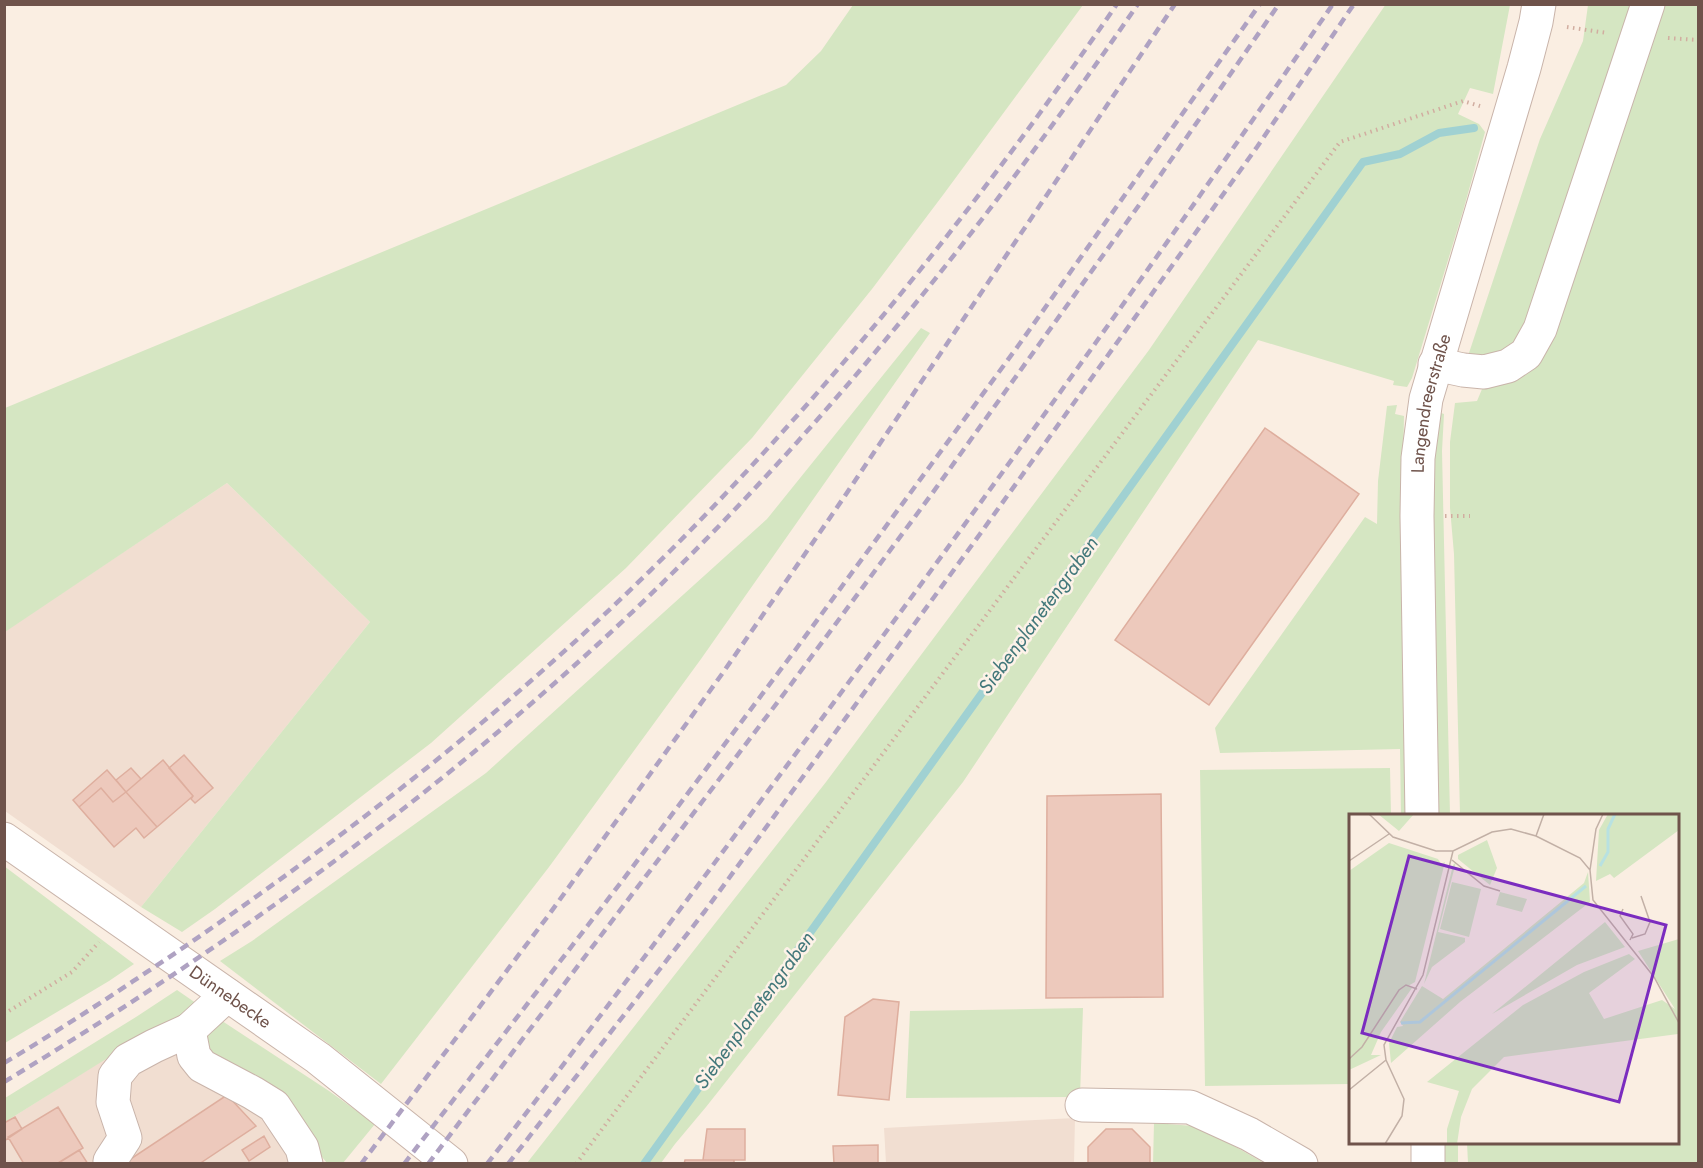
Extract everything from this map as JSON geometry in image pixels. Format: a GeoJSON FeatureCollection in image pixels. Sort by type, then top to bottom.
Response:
{"type":"FeatureCollection","features":[{"type":"Feature","properties":{"kind":"street","name":"Langendreerstraße"},"geometry":{"type":"LineString","coordinates":[[1422,814],[1418,458],[1426,399],[1533,33],[1539,4]]}},
{"type":"Feature","properties":{"kind":"street"},"geometry":{"type":"LineString","coordinates":[[1435,364],[1484,372],[1508,366],[1526,354],[1540,329],[1648,4]]}},
{"type":"Feature","properties":{"kind":"street","name":"Dünnebecke"},"geometry":{"type":"LineString","coordinates":[[4,839],[318,1058],[451,1164]]}},
{"type":"Feature","properties":{"kind":"street"},"geometry":{"type":"LineString","coordinates":[[111,1164],[110,1161],[125,1138],[112,1102],[115,1076],[128,1060],[189,1030],[227,995]]}},
{"type":"Feature","properties":{"kind":"street"},"geometry":{"type":"LineString","coordinates":[[189,1030],[194,1056],[202,1066],[274,1106],[302,1148],[306,1164]]}},
{"type":"Feature","properties":{"kind":"street"},"geometry":{"type":"LineString","coordinates":[[1082,1105],[1190,1107],[1249,1134],[1301,1164]]}},
{"type":"Feature","properties":{"kind":"street"},"geometry":{"type":"LineString","coordinates":[[1428,1144],[1428,1164]]}},
{"type":"Feature","properties":{"kind":"path"},"geometry":{"type":"LineString","coordinates":[[576,1164],[1340,142],[1463,101],[1510,113]]}},
{"type":"Feature","properties":{"kind":"path"},"geometry":{"type":"LineString","coordinates":[[4,1014],[72,972],[100,940]]}},
{"type":"Feature","properties":{"kind":"shaded area"},"geometry":{"type":"Polygon","coordinates":[[[227,483],[370,622],[141,907],[5,811],[4,632],[227,483]]]}},
{"type":"Feature","properties":{"kind":"shaded area"},"geometry":{"type":"Polygon","coordinates":[[[159,1025],[323,1163],[5,1164],[5,1122],[159,1025]]]}},
{"type":"Feature","properties":{"kind":"shaded area"},"geometry":{"type":"Polygon","coordinates":[[[1075,1118],[1074,1163],[886,1163],[884,1128],[1075,1118]]]}},
{"type":"Feature","properties":{"kind":"green space"},"geometry":{"type":"Polygon","coordinates":[[[1386,4],[1510,5],[1493,94],[1470,88],[1458,114],[1479,124],[1485,132],[1412,378],[1407,387],[1393,385],[1394,381],[1258,340],[963,782],[661,1163],[527,1163],[826,782],[1149,350],[1386,4]]]}},
{"type":"Feature","properties":{"kind":"green space"},"geometry":{"type":"Polygon","coordinates":[[[853,5],[1083,5],[872,289],[752,438],[626,568],[431,743],[215,909],[182,932],[141,907],[370,622],[227,483],[5,632],[5,408],[786,85],[821,51],[853,5]]]}},
{"type":"Feature","properties":{"kind":"green space"},"geometry":{"type":"Polygon","coordinates":[[[1588,5],[1698,5],[1698,1163],[1468,1163],[1467,1144],[1679,1144],[1679,814],[1460,814],[1454,554],[1450,508],[1450,442],[1455,403],[1477,401],[1493,363],[1466,362],[1540,139],[1583,41],[1588,5]]]}},
{"type":"Feature","properties":{"kind":"green space"},"geometry":{"type":"Polygon","coordinates":[[[921,328],[930,333],[701,659],[549,867],[381,1084],[220,961],[252,941],[486,773],[767,519],[921,328]]]}},
{"type":"Feature","properties":{"kind":"green space"},"geometry":{"type":"Polygon","coordinates":[[[1397,405],[1395,414],[1404,416],[1408,814],[1401,814],[1400,749],[1220,753],[1215,728],[1365,517],[1377,524],[1378,481],[1387,406],[1397,405]]]}},
{"type":"Feature","properties":{"kind":"green space"},"geometry":{"type":"Polygon","coordinates":[[[1441,413],[1444,414],[1442,451],[1450,814],[1436,814],[1433,477],[1441,413]]]}},
{"type":"Feature","properties":{"kind":"green space"},"geometry":{"type":"Polygon","coordinates":[[[1390,768],[1391,814],[1349,814],[1349,1084],[1205,1086],[1200,770],[1390,768]]]}},
{"type":"Feature","properties":{"kind":"green space"},"geometry":{"type":"Polygon","coordinates":[[[4,866],[134,964],[5,1043],[4,866]]]}},
{"type":"Feature","properties":{"kind":"green space"},"geometry":{"type":"Polygon","coordinates":[[[177,990],[203,1008],[168,1033],[159,1026],[5,1122],[5,1098],[177,990]]]}},
{"type":"Feature","properties":{"kind":"green space"},"geometry":{"type":"Polygon","coordinates":[[[1083,1008],[1080,1097],[906,1098],[910,1011],[1083,1008]]]}},
{"type":"Feature","properties":{"kind":"green space"},"geometry":{"type":"Polygon","coordinates":[[[213,1015],[375,1124],[343,1163],[327,1163],[281,1107],[213,1065],[201,1030],[213,1015]]]}},
{"type":"Feature","properties":{"kind":"green space"},"geometry":{"type":"Polygon","coordinates":[[[1154,1123],[1194,1126],[1215,1135],[1264,1163],[1153,1164],[1154,1123]]]}},
{"type":"Feature","properties":{"kind":"green space"},"geometry":{"type":"Polygon","coordinates":[[[1441,1144],[1458,1144],[1458,1163],[1441,1163],[1441,1144]]]}},
{"type":"Feature","properties":{"kind":"building"},"geometry":{"type":"Polygon","coordinates":[[[1265,428],[1359,494],[1209,705],[1115,640],[1265,428]]]}},
{"type":"Feature","properties":{"kind":"building"},"geometry":{"type":"Polygon","coordinates":[[[184,755],[213,788],[195,803],[191,799],[193,796],[169,768],[184,755]]]}},
{"type":"Feature","properties":{"kind":"building"},"geometry":{"type":"Polygon","coordinates":[[[163,760],[193,796],[157,827],[126,792],[163,760]]]}},
{"type":"Feature","properties":{"kind":"building"},"geometry":{"type":"Polygon","coordinates":[[[131,768],[141,779],[126,792],[116,780],[131,768]]]}},
{"type":"Feature","properties":{"kind":"building"},"geometry":{"type":"Polygon","coordinates":[[[107,770],[126,792],[113,802],[101,788],[79,807],[73,800],[107,770]]]}},
{"type":"Feature","properties":{"kind":"building"},"geometry":{"type":"Polygon","coordinates":[[[101,788],[113,802],[126,792],[157,827],[144,838],[136,828],[114,847],[79,807],[101,788]]]}},
{"type":"Feature","properties":{"kind":"building"},"geometry":{"type":"Polygon","coordinates":[[[1161,794],[1163,997],[1046,998],[1047,796],[1161,794]]]}},
{"type":"Feature","properties":{"kind":"building"},"geometry":{"type":"Polygon","coordinates":[[[873,999],[899,1002],[889,1100],[838,1095],[845,1017],[873,999]]]}},
{"type":"Feature","properties":{"kind":"building"},"geometry":{"type":"Polygon","coordinates":[[[227,1095],[256,1126],[199,1164],[123,1164],[227,1095]]]}},
{"type":"Feature","properties":{"kind":"building"},"geometry":{"type":"Polygon","coordinates":[[[58,1107],[83,1148],[57,1164],[24,1164],[8,1137],[58,1107]]]}},
{"type":"Feature","properties":{"kind":"building"},"geometry":{"type":"Polygon","coordinates":[[[15,1117],[22,1129],[4,1141],[4,1123],[15,1117]]]}},
{"type":"Feature","properties":{"kind":"building"},"geometry":{"type":"Polygon","coordinates":[[[707,1129],[745,1129],[745,1160],[703,1160],[707,1129]]]}},
{"type":"Feature","properties":{"kind":"building"},"geometry":{"type":"Polygon","coordinates":[[[1106,1129],[1132,1129],[1150,1147],[1150,1164],[1088,1164],[1088,1147],[1106,1129]]]}},
{"type":"Feature","properties":{"kind":"building"},"geometry":{"type":"Polygon","coordinates":[[[264,1136],[270,1147],[249,1161],[242,1150],[264,1136]]]}},
{"type":"Feature","properties":{"kind":"building"},"geometry":{"type":"Polygon","coordinates":[[[878,1145],[878,1164],[834,1164],[833,1146],[878,1145]]]}},
{"type":"Feature","properties":{"kind":"building"},"geometry":{"type":"Polygon","coordinates":[[[79,1150],[88,1164],[58,1164],[58,1163],[79,1150]]]}},
{"type":"Feature","properties":{"kind":"building"},"geometry":{"type":"Polygon","coordinates":[[[685,1160],[734,1160],[734,1164],[684,1164],[685,1160]]]}},
{"type":"Feature","properties":{"kind":"waterway","name":"Siebenplanetengraben"},"geometry":{"type":"LineString","coordinates":[[644,1164],[1363,162],[1400,154],[1439,133],[1474,128]]}},
{"type":"Feature","properties":{"kind":"railway"},"geometry":{"type":"LineString","coordinates":[[4,1063],[168,958],[300,865],[428,767],[491,715],[611,608],[731,488],[849,356],[960,219],[1066,77],[1117,4]]}},
{"type":"Feature","properties":{"kind":"railway"},"geometry":{"type":"LineString","coordinates":[[4,1082],[160,983],[311,878],[458,765],[597,645],[746,497],[886,340],[1016,175],[1138,4]]}},
{"type":"Feature","properties":{"kind":"railway"},"geometry":{"type":"LineString","coordinates":[[361,1164],[548,916],[722,674],[836,509],[1175,4]]}},
{"type":"Feature","properties":{"kind":"railway"},"geometry":{"type":"LineString","coordinates":[[404,1164],[622,881],[796,649],[1018,346],[1260,4]]}},
{"type":"Feature","properties":{"kind":"railway"},"geometry":{"type":"LineString","coordinates":[[428,1164],[786,691],[931,495],[1157,180],[1279,4]]}},
{"type":"Feature","properties":{"kind":"railway"},"geometry":{"type":"LineString","coordinates":[[487,1164],[640,963],[929,573],[1133,290],[1333,4]]}},
{"type":"Feature","properties":{"kind":"railway"},"geometry":{"type":"LineString","coordinates":[[508,1164],[705,911],[980,534],[1257,147],[1354,4]]}}]}
